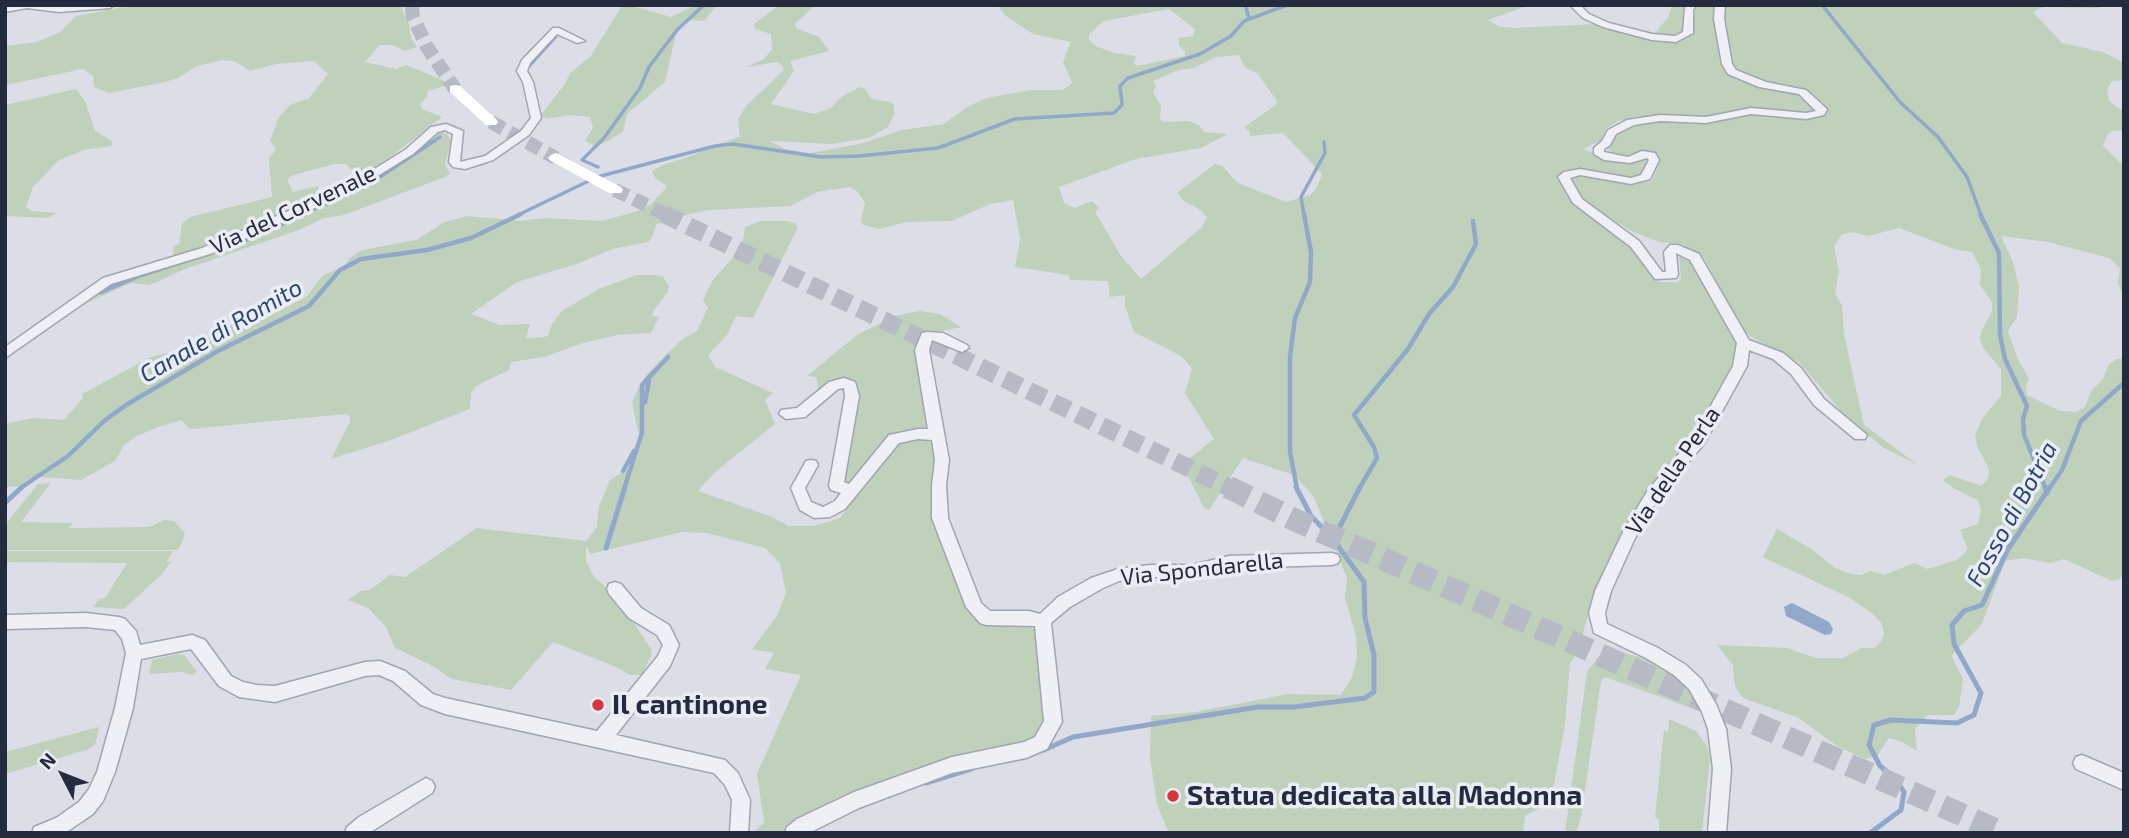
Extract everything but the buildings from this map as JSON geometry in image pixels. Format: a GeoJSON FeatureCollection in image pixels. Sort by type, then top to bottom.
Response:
{"type":"FeatureCollection","features":[{"type":"Feature","properties":{"kind":"main road"},"geometry":{"type":"LineString","coordinates":[[455,89],[491,122]]}},
{"type":"Feature","properties":{"kind":"main road"},"geometry":{"type":"LineString","coordinates":[[556,158],[615,190]]}},
{"type":"Feature","properties":{"kind":"street"},"geometry":{"type":"LineString","coordinates":[[5,9],[27,5],[59,9],[110,5]]}},
{"type":"Feature","properties":{"kind":"street"},"geometry":{"type":"LineString","coordinates":[[1574,5],[1587,16],[1605,24],[1652,37],[1676,39],[1688,33],[1688,10],[1692,5]]}},
{"type":"Feature","properties":{"kind":"street"},"geometry":{"type":"LineString","coordinates":[[1720,5],[1719,19],[1727,64],[1732,72],[1763,85],[1802,92],[1816,103],[1822,110],[1820,113],[1806,116],[1751,111],[1706,120],[1653,118],[1631,122],[1612,132],[1606,143],[1598,148],[1600,153],[1618,160],[1651,155],[1655,158],[1646,177],[1631,181],[1580,172],[1564,177],[1577,201],[1635,244],[1659,276],[1672,275],[1670,252],[1674,248],[1695,257],[1744,343],[1779,356],[1797,371],[1819,402],[1860,435]]}},
{"type":"Feature","properties":{"kind":"street","name":"Via del Corvenale"},"geometry":{"type":"LineString","coordinates":[[5,354],[107,281],[206,251],[351,188],[409,152],[435,129],[446,127],[459,133],[454,162],[457,165],[465,166],[489,158],[525,133],[536,118],[528,82],[522,71],[525,62],[556,30],[580,41]]}},
{"type":"Feature","properties":{"kind":"street"},"geometry":{"type":"LineString","coordinates":[[794,833],[804,825],[854,801],[952,765],[1026,750],[1041,743],[1053,722],[1043,621],[1029,618],[986,618],[974,607],[940,518],[939,485],[942,460],[922,349],[927,336],[938,336],[962,348]]}},
{"type":"Feature","properties":{"kind":"street","name":"Via della Perla"},"geometry":{"type":"LineString","coordinates":[[1717,833],[1722,769],[1717,729],[1710,709],[1695,684],[1680,670],[1653,653],[1600,628],[1597,613],[1603,591],[1628,536],[1653,494],[1699,440],[1740,366],[1744,343]]}},
{"type":"Feature","properties":{"kind":"street"},"geometry":{"type":"LineString","coordinates":[[786,414],[800,413],[834,385],[850,385],[852,396],[836,486],[852,490]]}},
{"type":"Feature","properties":{"kind":"street"},"geometry":{"type":"LineString","coordinates":[[811,465],[798,488],[809,509],[819,513],[831,511],[852,490],[885,446],[894,439],[918,434],[936,435]]}},
{"type":"Feature","properties":{"kind":"street","name":"Via Spondarella"},"geometry":{"type":"LineString","coordinates":[[1043,621],[1064,602],[1097,583],[1118,575],[1150,571],[1192,571],[1229,562],[1332,559]]}},
{"type":"Feature","properties":{"kind":"street"},"geometry":{"type":"LineString","coordinates":[[602,738],[664,662],[671,645],[663,630],[635,613],[615,589]]}},
{"type":"Feature","properties":{"kind":"street"},"geometry":{"type":"LineString","coordinates":[[5,622],[111,622],[119,624],[130,636],[134,653],[121,719],[106,772],[96,795],[86,808],[62,825],[41,833]]}},
{"type":"Feature","properties":{"kind":"street"},"geometry":{"type":"LineString","coordinates":[[134,653],[192,642],[200,646],[225,681],[239,689],[257,694],[275,694],[355,671],[380,668],[399,676],[427,700],[445,706],[602,738],[719,766],[732,779],[741,800],[739,833]]}},
{"type":"Feature","properties":{"kind":"street"},"geometry":{"type":"LineString","coordinates":[[2081,763],[2124,782]]}},
{"type":"Feature","properties":{"kind":"street"},"geometry":{"type":"LineString","coordinates":[[354,833],[366,822],[426,787]]}},
{"type":"Feature","properties":{"kind":"green space"},"geometry":{"type":"Polygon","coordinates":[[[134,5],[400,5],[409,24],[411,38],[417,47],[405,51],[392,45],[380,45],[365,62],[396,69],[406,65],[443,80],[448,85],[428,91],[420,104],[422,109],[442,117],[376,168],[358,177],[346,164],[335,164],[293,175],[287,179],[293,192],[318,186],[319,195],[309,204],[173,258],[174,246],[179,244],[182,224],[190,217],[272,197],[269,159],[276,149],[270,141],[279,117],[290,105],[309,98],[328,74],[314,61],[276,64],[250,71],[234,61],[223,60],[197,66],[178,78],[165,82],[109,93],[94,87],[93,76],[83,69],[5,85],[5,46],[37,42],[60,32],[76,16],[134,5]]]}},
{"type":"Feature","properties":{"kind":"green space"},"geometry":{"type":"Polygon","coordinates":[[[628,5],[671,17],[696,5],[717,5],[704,21],[689,20],[676,34],[665,82],[627,114],[623,132],[604,143],[593,145],[585,141],[593,128],[590,117],[569,115],[546,119],[541,115],[565,84],[570,73],[590,57],[622,6],[628,5]]]}},
{"type":"Feature","properties":{"kind":"green space"},"geometry":{"type":"Polygon","coordinates":[[[780,5],[815,5],[795,24],[796,28],[819,37],[829,51],[790,61],[794,71],[771,104],[814,114],[831,108],[841,97],[860,87],[864,88],[872,99],[891,102],[894,106],[894,114],[888,127],[869,138],[832,144],[769,141],[785,149],[810,153],[860,144],[902,130],[944,124],[967,107],[986,98],[1030,90],[1062,90],[1070,85],[1072,82],[1063,62],[1071,42],[1033,34],[1006,16],[997,5],[1529,5],[1488,20],[1500,27],[1514,28],[1596,24],[1656,39],[1655,33],[1669,16],[1672,5],[2100,5],[2098,8],[2044,7],[2033,12],[2062,43],[2103,52],[2124,63],[2124,80],[2112,81],[2107,90],[2109,101],[2124,112],[2124,130],[2112,131],[2107,135],[2103,146],[2124,166],[2124,297],[2118,283],[2120,268],[2109,258],[2048,242],[2001,236],[2013,262],[2019,286],[2017,317],[2008,331],[2029,379],[2026,385],[2027,395],[2060,411],[2076,412],[2085,407],[2091,391],[2103,379],[2109,364],[2117,359],[2124,359],[2124,574],[2118,580],[2112,581],[2064,559],[2051,563],[2023,558],[2005,561],[1982,624],[1951,656],[1963,679],[1959,707],[1954,715],[1928,715],[1915,729],[1917,751],[1889,738],[1877,756],[1865,759],[1837,746],[1799,718],[1743,698],[1735,686],[1733,665],[1717,645],[1787,648],[1816,658],[1843,658],[1861,648],[1874,648],[1881,642],[1884,634],[1882,624],[1873,614],[1850,598],[1763,557],[1777,529],[1813,550],[1835,568],[1861,575],[1870,571],[1884,575],[1914,563],[1927,569],[1957,560],[1968,549],[1960,530],[1978,524],[1981,509],[1978,500],[1943,480],[1950,475],[1981,486],[1988,479],[1989,469],[1977,446],[1975,435],[1983,417],[2001,396],[2001,369],[1980,340],[1981,332],[1992,311],[1992,302],[1980,285],[1981,269],[1972,252],[1957,250],[1899,228],[1868,236],[1853,232],[1842,234],[1834,246],[1839,271],[1835,294],[1842,305],[1844,334],[1864,425],[1918,465],[1884,448],[1846,417],[1800,363],[1742,329],[1704,258],[1682,244],[1659,242],[1633,232],[1584,202],[1569,179],[1575,174],[1632,185],[1652,181],[1658,167],[1658,156],[1655,153],[1642,151],[1626,156],[1614,154],[1607,148],[1617,132],[1643,120],[1639,116],[1618,121],[1606,129],[1601,140],[1583,149],[1608,160],[1634,162],[1647,157],[1648,163],[1642,175],[1630,178],[1573,169],[1561,174],[1562,183],[1638,253],[1648,271],[1660,282],[1678,282],[1681,278],[1679,256],[1682,255],[1695,264],[1730,327],[1737,346],[1738,360],[1702,422],[1645,495],[1618,546],[1589,612],[1577,654],[1570,663],[1565,724],[1554,784],[1546,805],[1525,816],[1523,833],[1169,833],[1157,805],[1150,758],[1151,716],[1196,712],[1287,694],[1341,695],[1352,677],[1357,658],[1356,637],[1345,597],[1347,578],[1314,497],[1294,475],[1243,458],[1209,510],[1204,508],[1182,464],[1214,439],[1185,393],[1192,368],[1181,356],[1134,332],[1125,306],[1125,295],[1110,297],[1108,281],[1070,280],[1069,275],[1015,267],[1020,239],[1013,200],[990,204],[952,221],[906,222],[879,229],[863,225],[861,220],[865,203],[858,192],[850,187],[817,192],[791,206],[708,210],[668,219],[656,225],[648,242],[613,249],[577,264],[517,282],[471,314],[500,325],[530,324],[526,338],[548,336],[552,324],[562,311],[601,288],[637,275],[656,275],[663,277],[669,286],[668,292],[654,310],[652,316],[659,317],[651,333],[618,335],[583,343],[544,357],[511,362],[509,370],[476,386],[471,393],[470,409],[391,440],[331,459],[350,422],[350,416],[345,414],[190,429],[181,420],[135,437],[124,445],[115,461],[81,480],[42,477],[28,480],[21,486],[5,487],[5,424],[33,418],[64,420],[83,398],[82,394],[151,357],[203,344],[205,339],[236,322],[280,311],[307,296],[322,276],[344,266],[362,250],[416,240],[445,222],[468,216],[520,221],[545,218],[602,221],[638,211],[651,204],[666,188],[666,185],[655,178],[652,171],[740,137],[738,120],[746,106],[784,70],[777,62],[747,67],[764,59],[772,49],[771,34],[755,29],[754,24],[780,5]],[[1169,9],[1104,21],[1089,34],[1089,40],[1114,53],[1136,56],[1134,64],[1137,66],[1185,56],[1185,51],[1179,46],[1179,38],[1193,36],[1195,29],[1169,9]],[[1239,55],[1216,57],[1194,68],[1179,70],[1153,81],[1156,85],[1153,93],[1161,106],[1160,119],[1163,122],[1188,121],[1199,125],[1204,132],[1228,134],[1201,148],[1136,159],[1059,187],[1064,203],[1075,208],[1092,201],[1099,208],[1095,212],[1121,256],[1141,279],[1202,227],[1207,217],[1177,193],[1215,164],[1222,166],[1238,183],[1286,202],[1310,195],[1316,189],[1322,174],[1283,133],[1250,136],[1250,132],[1244,127],[1276,105],[1277,101],[1258,74],[1245,67],[1239,55]]]}},
{"type":"Feature","properties":{"kind":"green space"},"geometry":{"type":"Polygon","coordinates":[[[76,89],[85,101],[95,131],[113,142],[111,146],[84,150],[59,160],[33,187],[26,207],[32,211],[58,213],[47,218],[5,216],[5,105],[76,89]]]}},
{"type":"Feature","properties":{"kind":"green space"},"geometry":{"type":"Polygon","coordinates":[[[440,131],[447,134],[451,141],[445,164],[450,174],[445,177],[344,215],[324,218],[299,230],[185,269],[149,285],[131,283],[71,310],[119,279],[202,256],[337,197],[440,131]]]}},
{"type":"Feature","properties":{"kind":"green space"},"geometry":{"type":"Polygon","coordinates":[[[761,221],[787,221],[798,227],[753,318],[736,316],[727,335],[708,355],[715,367],[773,393],[765,400],[775,424],[715,472],[698,491],[770,516],[789,526],[814,526],[840,518],[894,444],[910,438],[927,439],[937,449],[934,478],[968,605],[1026,624],[1036,631],[1048,712],[1043,728],[1035,739],[786,833],[754,833],[764,822],[757,774],[801,675],[765,669],[774,653],[752,649],[777,616],[786,593],[780,563],[765,548],[707,533],[682,532],[590,554],[586,545],[586,561],[594,577],[624,608],[651,649],[652,654],[642,675],[630,675],[553,642],[511,690],[452,679],[431,665],[395,648],[386,627],[368,608],[348,600],[361,591],[370,590],[390,575],[405,577],[477,528],[586,541],[597,527],[599,506],[610,480],[634,465],[641,446],[632,402],[640,385],[646,375],[681,340],[697,331],[708,308],[703,300],[713,280],[742,247],[745,227],[761,221]]]}},
{"type":"Feature","properties":{"kind":"green space"},"geometry":{"type":"Polygon","coordinates":[[[920,311],[940,314],[961,327],[927,334],[929,424],[924,428],[888,437],[849,484],[844,479],[854,383],[842,378],[819,393],[816,377],[807,376],[857,335],[894,316],[920,311]]]}},
{"type":"Feature","properties":{"kind":"green space"},"geometry":{"type":"Polygon","coordinates":[[[51,483],[21,522],[73,523],[69,528],[149,527],[164,520],[174,521],[185,533],[182,542],[178,550],[5,550],[5,525],[38,484],[51,483]]]}},
{"type":"Feature","properties":{"kind":"green space"},"geometry":{"type":"Polygon","coordinates":[[[5,551],[173,551],[166,563],[172,561],[161,575],[124,609],[93,607],[99,599],[105,598],[127,563],[5,564],[5,551]]]}},
{"type":"Feature","properties":{"kind":"green space"},"geometry":{"type":"Polygon","coordinates":[[[1617,652],[1642,657],[1670,671],[1692,693],[1699,711],[1605,677],[1601,681],[1581,817],[1576,833],[1565,833],[1587,672],[1598,657],[1617,652]]]}},
{"type":"Feature","properties":{"kind":"green space"},"geometry":{"type":"Polygon","coordinates":[[[184,655],[197,672],[193,675],[182,672],[149,674],[152,660],[184,655]]]}},
{"type":"Feature","properties":{"kind":"green space"},"geometry":{"type":"Polygon","coordinates":[[[1669,719],[1696,731],[1707,746],[1710,758],[1702,833],[1659,833],[1659,820],[1655,817],[1664,730],[1668,732],[1669,719]]]}},
{"type":"Feature","properties":{"kind":"green space"},"geometry":{"type":"Polygon","coordinates":[[[99,727],[95,745],[89,749],[5,774],[5,753],[9,751],[99,727]]]}},
{"type":"Feature","properties":{"kind":"water"},"geometry":{"type":"Polygon","coordinates":[[[1792,603],[1829,622],[1833,629],[1831,634],[1825,635],[1786,616],[1784,607],[1792,603]]]}},
{"type":"Feature","properties":{"kind":"waterway"},"geometry":{"type":"LineString","coordinates":[[598,167],[582,160],[604,138],[640,88],[649,67],[677,30],[704,5]]}},
{"type":"Feature","properties":{"kind":"waterway"},"geometry":{"type":"LineString","coordinates":[[1245,5],[1249,18]]}},
{"type":"Feature","properties":{"kind":"waterway","name":"Canale di Romito"},"geometry":{"type":"LineString","coordinates":[[518,215],[597,177],[715,146],[733,144],[821,157],[859,156],[938,148],[1015,119],[1114,113],[1122,105],[1120,86],[1128,78],[1200,54],[1231,36],[1244,21],[1287,5]]}},
{"type":"Feature","properties":{"kind":"waterway"},"geometry":{"type":"LineString","coordinates":[[1822,5],[1900,102],[1938,137],[1967,177],[1981,215]]}},
{"type":"Feature","properties":{"kind":"waterway"},"geometry":{"type":"LineString","coordinates":[[529,66],[556,36]]}},
{"type":"Feature","properties":{"kind":"waterway"},"geometry":{"type":"LineString","coordinates":[[301,215],[365,187],[440,137]]}},
{"type":"Feature","properties":{"kind":"waterway"},"geometry":{"type":"LineString","coordinates":[[1304,215],[1301,197],[1325,153],[1324,142]]}},
{"type":"Feature","properties":{"kind":"waterway"},"geometry":{"type":"LineString","coordinates":[[101,292],[141,275],[231,246],[305,214]]}},
{"type":"Feature","properties":{"kind":"waterway","name":"Canale di Romito"},"geometry":{"type":"LineString","coordinates":[[19,489],[68,456],[104,421],[126,405],[218,351],[309,306],[340,270],[361,259],[427,250],[471,238],[521,214]]}},
{"type":"Feature","properties":{"kind":"waterway"},"geometry":{"type":"LineString","coordinates":[[1297,489],[1290,452],[1290,357],[1295,318],[1310,282],[1311,252],[1304,214]]}},
{"type":"Feature","properties":{"kind":"waterway"},"geometry":{"type":"LineString","coordinates":[[1980,214],[1999,253],[2000,335],[2005,359],[2027,406],[2023,419],[2024,435],[2046,489]]}},
{"type":"Feature","properties":{"kind":"waterway"},"geometry":{"type":"LineString","coordinates":[[1359,489],[1377,458],[1374,447],[1354,415],[1408,349],[1429,314],[1453,287],[1476,244],[1473,221]]}},
{"type":"Feature","properties":{"kind":"waterway"},"geometry":{"type":"LineString","coordinates":[[624,489],[642,433],[642,385],[668,357]]}},
{"type":"Feature","properties":{"kind":"waterway"},"geometry":{"type":"LineString","coordinates":[[645,402],[649,380]]}},
{"type":"Feature","properties":{"kind":"waterway","name":"Fosso di Botria"},"geometry":{"type":"LineString","coordinates":[[2049,489],[2062,470],[2081,421],[2124,383]]}},
{"type":"Feature","properties":{"kind":"waterway"},"geometry":{"type":"LineString","coordinates":[[623,471],[634,451]]}},
{"type":"Feature","properties":{"kind":"waterway","name":"Canale di Romito"},"geometry":{"type":"LineString","coordinates":[[5,503],[22,487]]}},
{"type":"Feature","properties":{"kind":"waterway"},"geometry":{"type":"LineString","coordinates":[[606,548],[625,487]]}},
{"type":"Feature","properties":{"kind":"waterway"},"geometry":{"type":"LineString","coordinates":[[1334,538],[1360,487]]}},
{"type":"Feature","properties":{"kind":"waterway","name":"Fosso di Botria"},"geometry":{"type":"LineString","coordinates":[[2045,487],[2047,492]]}},
{"type":"Feature","properties":{"kind":"waterway","name":"Fosso di Botria"},"geometry":{"type":"LineString","coordinates":[[2047,492],[2050,487]]}},
{"type":"Feature","properties":{"kind":"waterway"},"geometry":{"type":"LineString","coordinates":[[1044,750],[1073,737],[1258,707],[1294,707],[1365,698],[1374,692],[1374,655],[1365,618],[1364,582],[1333,539],[1311,516],[1297,489]]}},
{"type":"Feature","properties":{"kind":"waterway","name":"Fosso di Botria"},"geometry":{"type":"LineString","coordinates":[[1870,833],[1901,810],[1904,792],[1895,778],[1880,766],[1869,745],[1874,725],[1891,720],[1957,723],[1974,715],[1981,693],[1954,644],[1952,625],[1964,611],[1982,605],[2008,549],[2047,492]]}},
{"type":"Feature","properties":{"kind":"waterway"},"geometry":{"type":"LineString","coordinates":[[926,783],[971,769]]}},
{"type":"Feature","properties":{"kind":"tunnel"},"geometry":{"type":"LineString","coordinates":[[412,5],[413,17],[427,47],[455,89]]}},
{"type":"Feature","properties":{"kind":"tunnel"},"geometry":{"type":"LineString","coordinates":[[491,122],[556,158]]}},
{"type":"Feature","properties":{"kind":"tunnel"},"geometry":{"type":"LineString","coordinates":[[615,190],[667,215]]}},
{"type":"Feature","properties":{"kind":"tunnel"},"geometry":{"type":"LineString","coordinates":[[664,214],[1232,489]]}},
{"type":"Feature","properties":{"kind":"tunnel"},"geometry":{"type":"LineString","coordinates":[[1228,487],[1295,520],[2003,833]]}},
{"type":"Feature","properties":{"kind":"place","name":"Il cantinone"},"geometry":{"type":"Point","coordinates":[598,705]}},
{"type":"Feature","properties":{"kind":"place","name":"Statua dedicata alla Madonna"},"geometry":{"type":"Point","coordinates":[1173,796]}}]}
